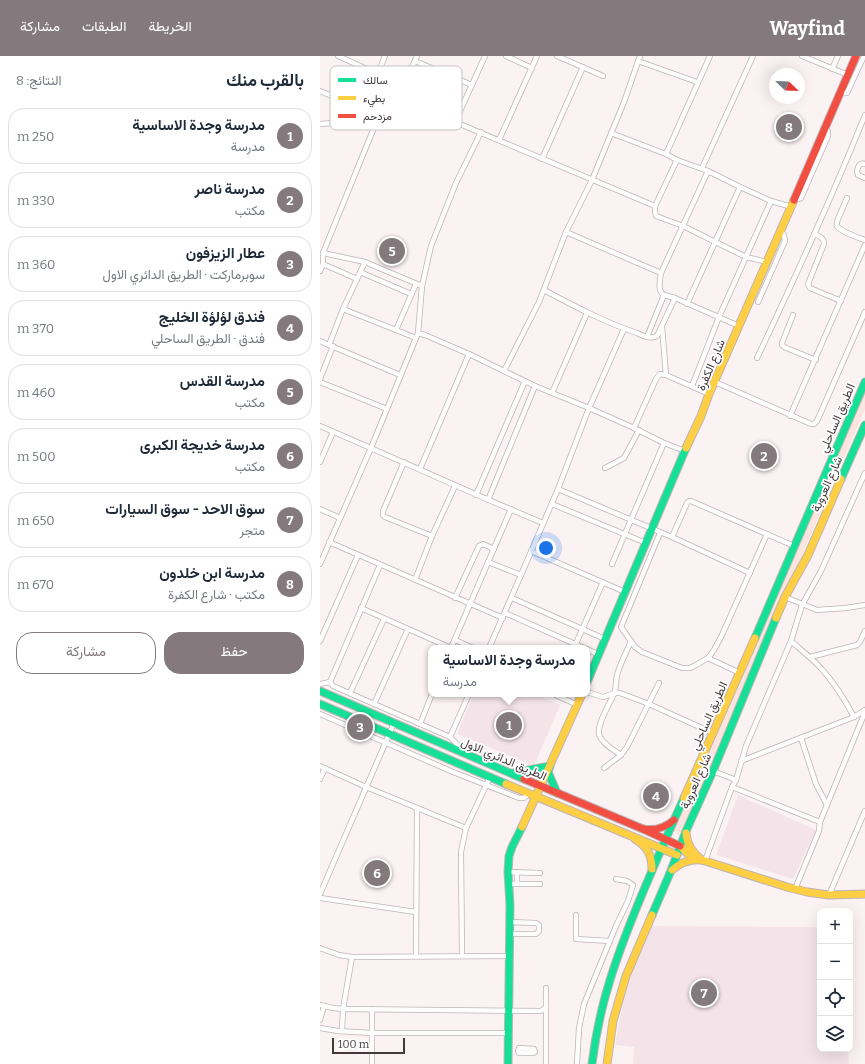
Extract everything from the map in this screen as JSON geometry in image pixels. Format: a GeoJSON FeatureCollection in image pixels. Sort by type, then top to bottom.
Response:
{"type":"FeatureCollection","features":[{"type":"Feature","properties":{"kind":"main road","name":"شارع الكفرة"},"geometry":{"type":"LineString","coordinates":[[590,675],[709,394],[796,198],[856,56]]}},
{"type":"Feature","properties":{"kind":"main road","name":"الطريق الساحلي"},"geometry":{"type":"LineString","coordinates":[[592,1064],[599,1016],[606,988],[651,872],[740,672],[865,382]]}},
{"type":"Feature","properties":{"kind":"main road","name":"شارع العروبة"},"geometry":{"type":"LineString","coordinates":[[607,1064],[612,1027],[629,968],[785,598],[808,555],[865,425]]}},
{"type":"Feature","properties":{"kind":"main road","name":"الطريق الدائري الاول"},"geometry":{"type":"LineString","coordinates":[[320,691],[680,846]]}},
{"type":"Feature","properties":{"kind":"main road"},"geometry":{"type":"LineString","coordinates":[[508,1064],[508,864],[512,847],[581,697]]}},
{"type":"Feature","properties":{"kind":"main road","name":"الطريق الدائري الاول"},"geometry":{"type":"LineString","coordinates":[[320,704],[635,839],[677,855]]}},
{"type":"Feature","properties":{"kind":"main road"},"geometry":{"type":"LineString","coordinates":[[510,774],[550,766]]}},
{"type":"Feature","properties":{"kind":"main road"},"geometry":{"type":"LineString","coordinates":[[550,766],[548,772],[557,793]]}},
{"type":"Feature","properties":{"kind":"main road"},"geometry":{"type":"LineString","coordinates":[[643,829],[660,829],[675,819]]}},
{"type":"Feature","properties":{"kind":"main road"},"geometry":{"type":"LineString","coordinates":[[686,830],[689,848],[697,857],[704,860]]}},
{"type":"Feature","properties":{"kind":"main road"},"geometry":{"type":"LineString","coordinates":[[635,839],[644,845],[650,855],[652,866],[651,872]]}},
{"type":"Feature","properties":{"kind":"main road"},"geometry":{"type":"LineString","coordinates":[[680,846],[688,854],[787,887],[829,895],[865,894]]}},
{"type":"Feature","properties":{"kind":"main road"},"geometry":{"type":"LineString","coordinates":[[677,855],[688,854]]}},
{"type":"Feature","properties":{"kind":"main road"},"geometry":{"type":"LineString","coordinates":[[670,873],[677,865],[686,861],[697,859],[704,860]]}},
{"type":"Feature","properties":{"kind":"main road"},"geometry":{"type":"LineString","coordinates":[[615,962],[621,969],[629,968]]}},
{"type":"Feature","properties":{"kind":"main road"},"geometry":{"type":"LineString","coordinates":[[606,988],[615,989],[621,993]]}},
{"type":"Feature","properties":{"kind":"street"},"geometry":{"type":"LineString","coordinates":[[338,56],[360,66]]}},
{"type":"Feature","properties":{"kind":"street"},"geometry":{"type":"LineString","coordinates":[[381,66],[385,56]]}},
{"type":"Feature","properties":{"kind":"street"},"geometry":{"type":"LineString","coordinates":[[462,106],[485,56]]}},
{"type":"Feature","properties":{"kind":"street"},"geometry":{"type":"LineString","coordinates":[[506,56],[532,68]]}},
{"type":"Feature","properties":{"kind":"street"},"geometry":{"type":"LineString","coordinates":[[500,140],[537,56]]}},
{"type":"Feature","properties":{"kind":"street"},"geometry":{"type":"LineString","coordinates":[[557,56],[603,76]]}},
{"type":"Feature","properties":{"kind":"street"},"geometry":{"type":"LineString","coordinates":[[666,154],[697,82],[710,56]]}},
{"type":"Feature","properties":{"kind":"street"},"geometry":{"type":"LineString","coordinates":[[702,168],[753,56]]}},
{"type":"Feature","properties":{"kind":"street"},"geometry":{"type":"LineString","coordinates":[[802,56],[848,75]]}},
{"type":"Feature","properties":{"kind":"street"},"geometry":{"type":"LineString","coordinates":[[832,69],[838,56]]}},
{"type":"Feature","properties":{"kind":"street"},"geometry":{"type":"LineString","coordinates":[[841,91],[847,93],[864,56]]}},
{"type":"Feature","properties":{"kind":"street"},"geometry":{"type":"LineString","coordinates":[[416,58],[433,66]]}},
{"type":"Feature","properties":{"kind":"street"},"geometry":{"type":"LineString","coordinates":[[504,371],[544,290],[566,232],[592,180],[624,102],[639,58],[697,82]]}},
{"type":"Feature","properties":{"kind":"street"},"geometry":{"type":"LineString","coordinates":[[542,159],[583,67]]}},
{"type":"Feature","properties":{"kind":"street"},"geometry":{"type":"LineString","coordinates":[[462,80],[472,85]]}},
{"type":"Feature","properties":{"kind":"street"},"geometry":{"type":"LineString","coordinates":[[320,91],[330,95]]}},
{"type":"Feature","properties":{"kind":"street"},"geometry":{"type":"LineString","coordinates":[[757,358],[844,167],[865,115]]}},
{"type":"Feature","properties":{"kind":"street"},"geometry":{"type":"LineString","coordinates":[[320,124],[330,123]]}},
{"type":"Feature","properties":{"kind":"street"},"geometry":{"type":"LineString","coordinates":[[462,125],[655,206]]}},
{"type":"Feature","properties":{"kind":"street"},"geometry":{"type":"LineString","coordinates":[[320,271],[322,256],[373,130]]}},
{"type":"Feature","properties":{"kind":"street"},"geometry":{"type":"LineString","coordinates":[[320,564],[371,448],[417,336],[422,286],[431,246],[456,183],[481,132]]}},
{"type":"Feature","properties":{"kind":"street"},"geometry":{"type":"LineString","coordinates":[[611,133],[666,154],[677,160],[702,168],[771,201],[792,207]]}},
{"type":"Feature","properties":{"kind":"street"},"geometry":{"type":"LineString","coordinates":[[677,160],[655,206],[656,216],[683,226],[746,257],[767,262]]}},
{"type":"Feature","properties":{"kind":"street"},"geometry":{"type":"LineString","coordinates":[[865,164],[862,163],[859,165],[857,173],[865,178]]}},
{"type":"Feature","properties":{"kind":"street"},"geometry":{"type":"LineString","coordinates":[[708,171],[661,273],[660,289],[661,293],[664,295],[675,298],[740,326]]}},
{"type":"Feature","properties":{"kind":"street"},"geometry":{"type":"LineString","coordinates":[[687,304],[740,187]]}},
{"type":"Feature","properties":{"kind":"street"},"geometry":{"type":"LineString","coordinates":[[847,198],[837,222],[837,226],[865,240]]}},
{"type":"Feature","properties":{"kind":"street"},"geometry":{"type":"LineString","coordinates":[[692,386],[719,317],[771,201]]}},
{"type":"Feature","properties":{"kind":"street"},"geometry":{"type":"LineString","coordinates":[[758,302],[785,241],[784,235],[781,231]]}},
{"type":"Feature","properties":{"kind":"street"},"geometry":{"type":"LineString","coordinates":[[566,232],[661,273]]}},
{"type":"Feature","properties":{"kind":"street"},"geometry":{"type":"LineString","coordinates":[[814,234],[820,236],[824,241],[824,244],[808,286],[841,301]]}},
{"type":"Feature","properties":{"kind":"street"},"geometry":{"type":"LineString","coordinates":[[790,416],[816,360],[865,245]]}},
{"type":"Feature","properties":{"kind":"street"},"geometry":{"type":"LineString","coordinates":[[322,256],[365,262],[422,286]]}},
{"type":"Feature","properties":{"kind":"street"},"geometry":{"type":"LineString","coordinates":[[320,379],[343,309],[365,262]]}},
{"type":"Feature","properties":{"kind":"street"},"geometry":{"type":"LineString","coordinates":[[322,264],[357,279]]}},
{"type":"Feature","properties":{"kind":"street"},"geometry":{"type":"LineString","coordinates":[[360,272],[411,294]]}},
{"type":"Feature","properties":{"kind":"street"},"geometry":{"type":"LineString","coordinates":[[396,330],[416,284]]}},
{"type":"Feature","properties":{"kind":"street"},"geometry":{"type":"LineString","coordinates":[[544,290],[587,313],[647,337],[655,337],[662,327],[675,298]]}},
{"type":"Feature","properties":{"kind":"street"},"geometry":{"type":"LineString","coordinates":[[647,337],[664,295]]}},
{"type":"Feature","properties":{"kind":"street"},"geometry":{"type":"LineString","coordinates":[[343,309],[396,330],[417,336],[425,335],[536,386],[685,451]]}},
{"type":"Feature","properties":{"kind":"street"},"geometry":{"type":"LineString","coordinates":[[715,382],[790,416],[814,424],[817,421],[865,312]]}},
{"type":"Feature","properties":{"kind":"street"},"geometry":{"type":"LineString","coordinates":[[552,393],[587,313]]}},
{"type":"Feature","properties":{"kind":"street"},"geometry":{"type":"LineString","coordinates":[[793,315],[782,345],[816,360]]}},
{"type":"Feature","properties":{"kind":"street"},"geometry":{"type":"LineString","coordinates":[[662,327],[666,375]]}},
{"type":"Feature","properties":{"kind":"street"},"geometry":{"type":"LineString","coordinates":[[490,645],[522,575],[543,522],[552,504],[589,408],[624,329]]}},
{"type":"Feature","properties":{"kind":"street"},"geometry":{"type":"LineString","coordinates":[[320,341],[400,375]]}},
{"type":"Feature","properties":{"kind":"street"},"geometry":{"type":"LineString","coordinates":[[420,469],[468,354]]}},
{"type":"Feature","properties":{"kind":"street"},"geometry":{"type":"LineString","coordinates":[[634,428],[660,374],[666,375],[709,394]]}},
{"type":"Feature","properties":{"kind":"street"},"geometry":{"type":"LineString","coordinates":[[476,495],[525,381]]}},
{"type":"Feature","properties":{"kind":"street"},"geometry":{"type":"LineString","coordinates":[[320,382],[387,409]]}},
{"type":"Feature","properties":{"kind":"street"},"geometry":{"type":"LineString","coordinates":[[488,500],[536,386]]}},
{"type":"Feature","properties":{"kind":"street"},"geometry":{"type":"LineString","coordinates":[[320,426],[420,469],[455,486],[543,522]]}},
{"type":"Feature","properties":{"kind":"street"},"geometry":{"type":"LineString","coordinates":[[605,468],[624,458],[639,430]]}},
{"type":"Feature","properties":{"kind":"street"},"geometry":{"type":"LineString","coordinates":[[320,462],[333,432]]}},
{"type":"Feature","properties":{"kind":"street"},"geometry":{"type":"LineString","coordinates":[[612,564],[664,443]]}},
{"type":"Feature","properties":{"kind":"street"},"geometry":{"type":"LineString","coordinates":[[404,462],[383,515],[432,536]]}},
{"type":"Feature","properties":{"kind":"street"},"geometry":{"type":"LineString","coordinates":[[704,860],[736,780],[746,746],[790,641],[802,605],[821,571],[865,473]]}},
{"type":"Feature","properties":{"kind":"street"},"geometry":{"type":"LineString","coordinates":[[415,580],[432,536],[455,486]]}},
{"type":"Feature","properties":{"kind":"street"},"geometry":{"type":"LineString","coordinates":[[859,488],[865,490]]}},
{"type":"Feature","properties":{"kind":"street"},"geometry":{"type":"LineString","coordinates":[[558,489],[652,528],[660,533],[672,537],[750,573]]}},
{"type":"Feature","properties":{"kind":"street"},"geometry":{"type":"LineString","coordinates":[[672,537],[687,503],[691,501],[794,546]]}},
{"type":"Feature","properties":{"kind":"street"},"geometry":{"type":"LineString","coordinates":[[552,504],[646,543]]}},
{"type":"Feature","properties":{"kind":"street"},"geometry":{"type":"LineString","coordinates":[[320,508],[340,518]]}},
{"type":"Feature","properties":{"kind":"street"},"geometry":{"type":"LineString","coordinates":[[452,645],[511,509]]}},
{"type":"Feature","properties":{"kind":"street"},"geometry":{"type":"LineString","coordinates":[[621,627],[660,533]]}},
{"type":"Feature","properties":{"kind":"street"},"geometry":{"type":"LineString","coordinates":[[612,622],[621,627],[635,647],[642,652],[682,668],[690,668],[696,665],[708,658],[714,650],[750,573],[766,534]]}},
{"type":"Feature","properties":{"kind":"street"},"geometry":{"type":"LineString","coordinates":[[329,542],[455,598],[504,615],[573,645]]}},
{"type":"Feature","properties":{"kind":"street"},"geometry":{"type":"LineString","coordinates":[[455,598],[479,546],[481,544],[494,549]]}},
{"type":"Feature","properties":{"kind":"street"},"geometry":{"type":"LineString","coordinates":[[531,551],[625,592]]}},
{"type":"Feature","properties":{"kind":"street"},"geometry":{"type":"LineString","coordinates":[[320,641],[358,555]]}},
{"type":"Feature","properties":{"kind":"street"},"geometry":{"type":"LineString","coordinates":[[488,562],[522,575]]}},
{"type":"Feature","properties":{"kind":"street"},"geometry":{"type":"LineString","coordinates":[[330,682],[380,565]]}},
{"type":"Feature","properties":{"kind":"street"},"geometry":{"type":"LineString","coordinates":[[575,645],[603,582]]}},
{"type":"Feature","properties":{"kind":"street"},"geometry":{"type":"LineString","coordinates":[[512,598],[605,639]]}},
{"type":"Feature","properties":{"kind":"street"},"geometry":{"type":"LineString","coordinates":[[785,598],[813,609],[822,610],[865,605]]}},
{"type":"Feature","properties":{"kind":"street"},"geometry":{"type":"LineString","coordinates":[[361,608],[444,645]]}},
{"type":"Feature","properties":{"kind":"street"},"geometry":{"type":"LineString","coordinates":[[350,694],[384,618]]}},
{"type":"Feature","properties":{"kind":"street"},"geometry":{"type":"LineString","coordinates":[[374,704],[408,629]]}},
{"type":"Feature","properties":{"kind":"street"},"geometry":{"type":"LineString","coordinates":[[810,657],[857,645],[865,631]]}},
{"type":"Feature","properties":{"kind":"street"},"geometry":{"type":"LineString","coordinates":[[455,640],[466,645]]}},
{"type":"Feature","properties":{"kind":"street"},"geometry":{"type":"LineString","coordinates":[[621,755],[606,744],[598,735],[603,716],[610,699],[615,693],[617,674],[631,641]]}},
{"type":"Feature","properties":{"kind":"street"},"geometry":{"type":"LineString","coordinates":[[790,641],[818,664],[844,698],[854,717]]}},
{"type":"Feature","properties":{"kind":"street"},"geometry":{"type":"LineString","coordinates":[[590,650],[599,655]]}},
{"type":"Feature","properties":{"kind":"street"},"geometry":{"type":"LineString","coordinates":[[708,658],[740,672]]}},
{"type":"Feature","properties":{"kind":"street"},"geometry":{"type":"LineString","coordinates":[[320,684],[330,682]]}},
{"type":"Feature","properties":{"kind":"street"},"geometry":{"type":"LineString","coordinates":[[330,682],[333,686],[350,694],[450,738],[466,754]]}},
{"type":"Feature","properties":{"kind":"street"},"geometry":{"type":"LineString","coordinates":[[604,768],[621,755],[627,747],[659,683]]}},
{"type":"Feature","properties":{"kind":"street"},"geometry":{"type":"LineString","coordinates":[[590,693],[603,697],[620,693],[649,704],[713,733]]}},
{"type":"Feature","properties":{"kind":"street"},"geometry":{"type":"LineString","coordinates":[[420,724],[431,697]]}},
{"type":"Feature","properties":{"kind":"street"},"geometry":{"type":"LineString","coordinates":[[450,738],[468,697]]}},
{"type":"Feature","properties":{"kind":"street"},"geometry":{"type":"LineString","coordinates":[[561,697],[578,705]]}},
{"type":"Feature","properties":{"kind":"street"},"geometry":{"type":"LineString","coordinates":[[741,761],[854,717],[865,711]]}},
{"type":"Feature","properties":{"kind":"street"},"geometry":{"type":"LineString","coordinates":[[795,889],[819,831],[820,822],[865,711]]}},
{"type":"Feature","properties":{"kind":"street"},"geometry":{"type":"LineString","coordinates":[[320,714],[385,743],[519,798],[524,798],[529,794]]}},
{"type":"Feature","properties":{"kind":"street"},"geometry":{"type":"LineString","coordinates":[[320,894],[394,723]]}},
{"type":"Feature","properties":{"kind":"street"},"geometry":{"type":"LineString","coordinates":[[801,738],[816,784],[827,805]]}},
{"type":"Feature","properties":{"kind":"street"},"geometry":{"type":"LineString","coordinates":[[320,779],[322,767],[366,787],[466,828]]}},
{"type":"Feature","properties":{"kind":"street"},"geometry":{"type":"LineString","coordinates":[[713,771],[736,780]]}},
{"type":"Feature","properties":{"kind":"street"},"geometry":{"type":"LineString","coordinates":[[462,956],[461,852],[466,828],[490,777]]}},
{"type":"Feature","properties":{"kind":"street"},"geometry":{"type":"LineString","coordinates":[[732,787],[820,822]]}},
{"type":"Feature","properties":{"kind":"street"},"geometry":{"type":"LineString","coordinates":[[416,956],[417,808]]}},
{"type":"Feature","properties":{"kind":"street"},"geometry":{"type":"LineString","coordinates":[[829,895],[865,811]]}},
{"type":"Feature","properties":{"kind":"street"},"geometry":{"type":"LineString","coordinates":[[508,872],[540,873]]}},
{"type":"Feature","properties":{"kind":"street"},"geometry":{"type":"LineString","coordinates":[[516,872],[517,884]]}},
{"type":"Feature","properties":{"kind":"street"},"geometry":{"type":"LineString","coordinates":[[577,1064],[579,1028],[584,1004],[633,887],[630,882],[616,879]]}},
{"type":"Feature","properties":{"kind":"street"},"geometry":{"type":"LineString","coordinates":[[509,884],[540,884]]}},
{"type":"Feature","properties":{"kind":"street"},"geometry":{"type":"LineString","coordinates":[[320,898],[416,912]]}},
{"type":"Feature","properties":{"kind":"street"},"geometry":{"type":"LineString","coordinates":[[576,915],[576,939],[610,941]]}},
{"type":"Feature","properties":{"kind":"street"},"geometry":{"type":"LineString","coordinates":[[509,922],[536,923],[539,925],[539,930],[536,934],[509,934]]}},
{"type":"Feature","properties":{"kind":"street"},"geometry":{"type":"LineString","coordinates":[[320,948],[339,955],[352,957],[509,956]]}},
{"type":"Feature","properties":{"kind":"street"},"geometry":{"type":"LineString","coordinates":[[342,1031],[343,1009],[352,957]]}},
{"type":"Feature","properties":{"kind":"street"},"geometry":{"type":"LineString","coordinates":[[546,988],[546,1064]]}},
{"type":"Feature","properties":{"kind":"street"},"geometry":{"type":"LineString","coordinates":[[320,1020],[322,1006],[343,1009],[372,1010],[541,1011],[546,1007]]}},
{"type":"Feature","properties":{"kind":"street"},"geometry":{"type":"LineString","coordinates":[[372,1010],[372,1064]]}},
{"type":"Feature","properties":{"kind":"street"},"geometry":{"type":"LineString","coordinates":[[320,1028],[371,1033],[509,1033]]}},
{"type":"Feature","properties":{"kind":"street"},"geometry":{"type":"LineString","coordinates":[[508,1051],[518,1051]]}},
{"type":"Feature","properties":{"kind":"shaded area"},"geometry":{"type":"Polygon","coordinates":[[[865,390],[865,409],[711,766],[679,836],[674,831],[865,390]]]}},
{"type":"Feature","properties":{"kind":"shaded area"},"geometry":{"type":"Polygon","coordinates":[[[473,697],[542,697],[560,705],[534,766],[457,734],[473,697]]]}},
{"type":"Feature","properties":{"kind":"shaded area"},"geometry":{"type":"Polygon","coordinates":[[[738,795],[816,830],[793,879],[716,855],[738,795]]]}},
{"type":"Feature","properties":{"kind":"shaded area"},"geometry":{"type":"Polygon","coordinates":[[[650,926],[817,927],[817,1052],[848,1052],[849,1064],[633,1064],[634,1047],[615,1045],[622,1007],[632,971],[650,926]]]}},
{"type":"Feature","properties":{"kind":"traffic: fast"},"geometry":{"type":"LineString","coordinates":[[755,638],[865,382]]}},
{"type":"Feature","properties":{"kind":"traffic: fast"},"geometry":{"type":"LineString","coordinates":[[841,479],[865,425]]}},
{"type":"Feature","properties":{"kind":"traffic: fast"},"geometry":{"type":"LineString","coordinates":[[590,675],[686,448]]}},
{"type":"Feature","properties":{"kind":"traffic: fast"},"geometry":{"type":"LineString","coordinates":[[652,915],[776,618]]}},
{"type":"Feature","properties":{"kind":"traffic: fast"},"geometry":{"type":"LineString","coordinates":[[320,691],[524,779]]}},
{"type":"Feature","properties":{"kind":"traffic: fast"},"geometry":{"type":"LineString","coordinates":[[320,704],[506,784]]}},
{"type":"Feature","properties":{"kind":"traffic: fast"},"geometry":{"type":"LineString","coordinates":[[512,773],[550,766],[548,772],[557,793]]}},
{"type":"Feature","properties":{"kind":"traffic: fast"},"geometry":{"type":"LineString","coordinates":[[592,1064],[599,1022],[609,982],[638,904],[684,798]]}},
{"type":"Feature","properties":{"kind":"traffic: fast"},"geometry":{"type":"LineString","coordinates":[[508,1064],[510,905],[508,872],[509,856],[522,827]]}},
{"type":"Feature","properties":{"kind":"traffic: slow"},"geometry":{"type":"LineString","coordinates":[[686,448],[794,200]]}},
{"type":"Feature","properties":{"kind":"traffic: slow"},"geometry":{"type":"LineString","coordinates":[[776,618],[785,597],[808,555],[841,479]]}},
{"type":"Feature","properties":{"kind":"traffic: slow"},"geometry":{"type":"LineString","coordinates":[[684,798],[755,638]]}},
{"type":"Feature","properties":{"kind":"traffic: slow"},"geometry":{"type":"LineString","coordinates":[[522,827],[581,697]]}},
{"type":"Feature","properties":{"kind":"traffic: slow"},"geometry":{"type":"LineString","coordinates":[[506,784],[677,855]]}},
{"type":"Feature","properties":{"kind":"traffic: slow"},"geometry":{"type":"LineString","coordinates":[[686,833],[695,855],[702,860]]}},
{"type":"Feature","properties":{"kind":"traffic: slow"},"geometry":{"type":"LineString","coordinates":[[635,839],[648,851],[652,869]]}},
{"type":"Feature","properties":{"kind":"traffic: slow"},"geometry":{"type":"LineString","coordinates":[[680,846],[688,854],[702,860],[787,887],[829,895],[865,894]]}},
{"type":"Feature","properties":{"kind":"traffic: slow"},"geometry":{"type":"LineString","coordinates":[[672,870],[686,862],[702,860]]}},
{"type":"Feature","properties":{"kind":"traffic: slow"},"geometry":{"type":"LineString","coordinates":[[607,1064],[613,1021],[626,976],[652,915]]}},
{"type":"Feature","properties":{"kind":"traffic: jam"},"geometry":{"type":"LineString","coordinates":[[794,200],[856,56]]}},
{"type":"Feature","properties":{"kind":"traffic: jam"},"geometry":{"type":"LineString","coordinates":[[524,779],[680,846]]}},
{"type":"Feature","properties":{"kind":"traffic: jam"},"geometry":{"type":"LineString","coordinates":[[643,829],[652,830],[660,828],[674,820]]}},
{"type":"Feature","properties":{"kind":"place","name":"مدرسة ابن خلدون"},"geometry":{"type":"Point","coordinates":[789,127]}},
{"type":"Feature","properties":{"kind":"place","name":"مدرسة القدس"},"geometry":{"type":"Point","coordinates":[392,251]}},
{"type":"Feature","properties":{"kind":"place","name":"مدرسة ناصر"},"geometry":{"type":"Point","coordinates":[764,456]}},
{"type":"Feature","properties":{"kind":"place","name":"مدرسة وجدة الاساسية"},"geometry":{"type":"Point","coordinates":[509,725]}},
{"type":"Feature","properties":{"kind":"place","name":"عطار الزيزفون"},"geometry":{"type":"Point","coordinates":[360,727]}},
{"type":"Feature","properties":{"kind":"place","name":"فندق لؤلؤة الخليج"},"geometry":{"type":"Point","coordinates":[656,796]}},
{"type":"Feature","properties":{"kind":"place","name":"مدرسة خديجة الكبرى"},"geometry":{"type":"Point","coordinates":[377,873]}},
{"type":"Feature","properties":{"kind":"place","name":"سوق الاحد - سوق السيارات"},"geometry":{"type":"Point","coordinates":[704,993]}}]}
